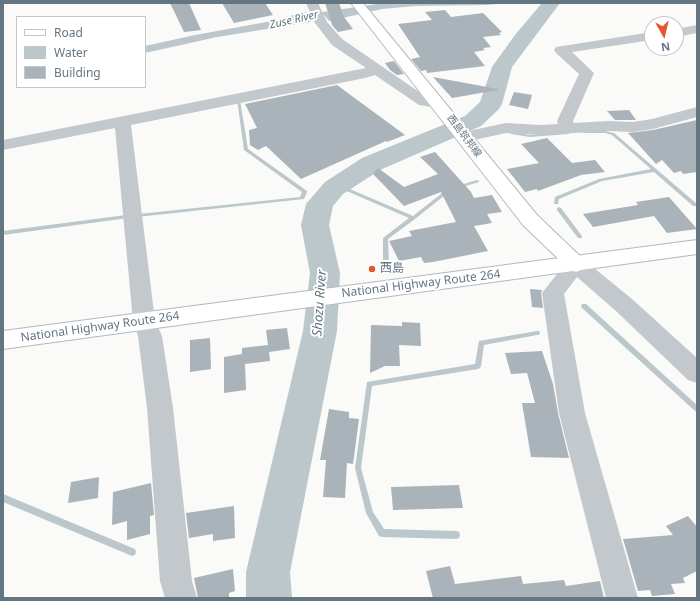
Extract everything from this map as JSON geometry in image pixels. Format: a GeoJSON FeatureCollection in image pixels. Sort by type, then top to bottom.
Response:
{"type":"FeatureCollection","features":[{"type":"Feature","properties":{"kind":"main road","name":"西島筑邦線"},"geometry":{"type":"LineString","coordinates":[[361,7],[451,118],[530,220],[576,264]]}},
{"type":"Feature","properties":{"kind":"main road","name":"National Highway Route 264"},"geometry":{"type":"LineString","coordinates":[[3,340],[697,247]]}},
{"type":"Feature","properties":{"kind":"street"},"geometry":{"type":"LineString","coordinates":[[315,10],[325,29],[337,42],[424,102],[438,103]]}},
{"type":"Feature","properties":{"kind":"street"},"geometry":{"type":"LineString","coordinates":[[684,31],[697,29]]}},
{"type":"Feature","properties":{"kind":"street"},"geometry":{"type":"LineString","coordinates":[[568,128],[565,120],[587,73],[561,50],[644,37]]}},
{"type":"Feature","properties":{"kind":"street"},"geometry":{"type":"LineString","coordinates":[[3,145],[365,74],[377,69]]}},
{"type":"Feature","properties":{"kind":"street"},"geometry":{"type":"LineString","coordinates":[[465,137],[506,128],[540,130],[640,126],[697,112]]}},
{"type":"Feature","properties":{"kind":"street"},"geometry":{"type":"LineString","coordinates":[[122,121],[144,322],[150,336],[160,408],[176,581],[181,598]]}},
{"type":"Feature","properties":{"kind":"street"},"geometry":{"type":"LineString","coordinates":[[622,598],[572,413],[553,293],[576,264],[624,305],[697,373]]}},
{"type":"Feature","properties":{"kind":"water","name":"Zuse River"},"geometry":{"type":"Polygon","coordinates":[[[507,3],[487,5],[415,6],[382,9],[329,21],[324,15],[308,16],[311,22],[217,37],[146,53],[146,46],[195,35],[272,21],[305,12],[323,12],[377,4],[507,3]]]}},
{"type":"Feature","properties":{"kind":"building"},"geometry":{"type":"Polygon","coordinates":[[[170,3],[189,3],[201,30],[184,32],[170,3]]]}},
{"type":"Feature","properties":{"kind":"building"},"geometry":{"type":"Polygon","coordinates":[[[222,3],[265,3],[273,15],[234,23],[222,3]]]}},
{"type":"Feature","properties":{"kind":"building"},"geometry":{"type":"Polygon","coordinates":[[[325,3],[339,3],[344,17],[353,29],[338,32],[332,25],[325,3]]]}},
{"type":"Feature","properties":{"kind":"building"},"geometry":{"type":"Polygon","coordinates":[[[445,10],[451,17],[483,13],[502,32],[499,33],[501,35],[483,37],[491,47],[483,48],[485,50],[474,52],[485,66],[427,73],[426,70],[421,71],[411,59],[420,57],[398,24],[432,20],[425,12],[445,10]]]}},
{"type":"Feature","properties":{"kind":"building"},"geometry":{"type":"Polygon","coordinates":[[[394,61],[404,74],[397,75],[390,70],[385,63],[394,61]]]}},
{"type":"Feature","properties":{"kind":"building"},"geometry":{"type":"Polygon","coordinates":[[[433,77],[498,89],[498,90],[452,98],[433,77]]]}},
{"type":"Feature","properties":{"kind":"building"},"geometry":{"type":"Polygon","coordinates":[[[337,85],[405,135],[387,142],[386,141],[301,179],[266,146],[258,150],[250,145],[249,130],[257,128],[245,104],[337,85]]]}},
{"type":"Feature","properties":{"kind":"building"},"geometry":{"type":"Polygon","coordinates":[[[514,92],[532,95],[528,109],[509,105],[514,92]]]}},
{"type":"Feature","properties":{"kind":"building"},"geometry":{"type":"Polygon","coordinates":[[[629,110],[636,120],[615,120],[607,111],[629,110]]]}},
{"type":"Feature","properties":{"kind":"building"},"geometry":{"type":"Polygon","coordinates":[[[697,120],[697,172],[683,174],[681,171],[674,173],[662,160],[656,164],[628,133],[653,130],[697,120]]]}},
{"type":"Feature","properties":{"kind":"building"},"geometry":{"type":"Polygon","coordinates":[[[547,138],[572,163],[595,160],[605,172],[581,175],[538,191],[537,189],[525,192],[507,169],[539,163],[521,144],[547,138]]]}},
{"type":"Feature","properties":{"kind":"building"},"geometry":{"type":"Polygon","coordinates":[[[435,152],[471,192],[474,198],[492,195],[502,212],[487,214],[492,223],[474,226],[488,251],[433,262],[424,263],[421,257],[399,261],[389,241],[412,236],[409,231],[456,222],[441,192],[404,206],[373,174],[378,168],[404,187],[438,174],[420,157],[435,152]]]}},
{"type":"Feature","properties":{"kind":"building"},"geometry":{"type":"Polygon","coordinates":[[[669,197],[697,229],[667,233],[654,216],[593,227],[583,214],[638,205],[636,202],[669,197]]]}},
{"type":"Feature","properties":{"kind":"building"},"geometry":{"type":"Polygon","coordinates":[[[530,289],[542,290],[543,308],[532,307],[530,289]]]}},
{"type":"Feature","properties":{"kind":"building"},"geometry":{"type":"Polygon","coordinates":[[[402,322],[420,323],[421,346],[399,345],[400,366],[385,366],[370,373],[371,325],[402,326],[402,322]]]}},
{"type":"Feature","properties":{"kind":"building"},"geometry":{"type":"Polygon","coordinates":[[[287,328],[290,349],[269,352],[270,361],[245,364],[246,390],[224,393],[224,357],[242,354],[242,348],[268,345],[266,330],[287,328]]]}},
{"type":"Feature","properties":{"kind":"building"},"geometry":{"type":"Polygon","coordinates":[[[210,338],[211,369],[190,372],[190,340],[210,338]]]}},
{"type":"Feature","properties":{"kind":"building"},"geometry":{"type":"Polygon","coordinates":[[[542,351],[553,384],[558,413],[569,458],[531,457],[522,403],[535,403],[527,373],[511,374],[505,353],[542,351]]]}},
{"type":"Feature","properties":{"kind":"building"},"geometry":{"type":"Polygon","coordinates":[[[329,409],[349,412],[349,418],[359,419],[353,464],[347,463],[345,498],[323,497],[326,460],[320,460],[329,409]]]}},
{"type":"Feature","properties":{"kind":"building"},"geometry":{"type":"Polygon","coordinates":[[[99,477],[98,498],[68,503],[71,482],[99,477]]]}},
{"type":"Feature","properties":{"kind":"building"},"geometry":{"type":"Polygon","coordinates":[[[151,483],[154,515],[150,516],[150,534],[127,540],[127,521],[112,525],[113,492],[151,483]]]}},
{"type":"Feature","properties":{"kind":"building"},"geometry":{"type":"Polygon","coordinates":[[[459,485],[463,508],[393,510],[391,487],[459,485]]]}},
{"type":"Feature","properties":{"kind":"building"},"geometry":{"type":"Polygon","coordinates":[[[234,506],[235,538],[213,541],[213,534],[189,538],[186,513],[234,506]]]}},
{"type":"Feature","properties":{"kind":"building"},"geometry":{"type":"Polygon","coordinates":[[[688,516],[697,527],[697,571],[683,578],[685,583],[671,584],[675,594],[652,596],[650,590],[638,591],[623,539],[673,535],[666,526],[688,516]]]}},
{"type":"Feature","properties":{"kind":"building"},"geometry":{"type":"Polygon","coordinates":[[[450,566],[455,584],[521,576],[523,584],[564,580],[566,586],[600,581],[604,598],[433,598],[426,571],[450,566]]]}},
{"type":"Feature","properties":{"kind":"building"},"geometry":{"type":"Polygon","coordinates":[[[233,569],[235,591],[229,593],[229,598],[198,598],[194,578],[233,569]]]}},
{"type":"Feature","properties":{"kind":"waterway","name":"Shozu River"},"geometry":{"type":"LineString","coordinates":[[269,598],[268,572],[320,331],[325,273],[315,225],[320,204],[334,188],[371,164],[473,121],[491,104],[502,67],[551,3]]}},
{"type":"Feature","properties":{"kind":"waterway"},"geometry":{"type":"LineString","coordinates":[[139,216],[302,198],[305,192],[246,150],[238,100]]}},
{"type":"Feature","properties":{"kind":"waterway"},"geometry":{"type":"LineString","coordinates":[[584,132],[605,132],[613,134],[655,170]]}},
{"type":"Feature","properties":{"kind":"waterway"},"geometry":{"type":"LineString","coordinates":[[512,133],[530,136],[568,133]]}},
{"type":"Feature","properties":{"kind":"waterway"},"geometry":{"type":"LineString","coordinates":[[556,203],[557,198],[601,180],[655,170]]}},
{"type":"Feature","properties":{"kind":"waterway"},"geometry":{"type":"LineString","coordinates":[[655,170],[695,205]]}},
{"type":"Feature","properties":{"kind":"waterway"},"geometry":{"type":"LineString","coordinates":[[459,187],[477,181]]}},
{"type":"Feature","properties":{"kind":"waterway"},"geometry":{"type":"LineString","coordinates":[[334,188],[343,188],[413,218]]}},
{"type":"Feature","properties":{"kind":"waterway"},"geometry":{"type":"LineString","coordinates":[[413,218],[448,191]]}},
{"type":"Feature","properties":{"kind":"waterway"},"geometry":{"type":"LineString","coordinates":[[559,209],[580,237]]}},
{"type":"Feature","properties":{"kind":"waterway"},"geometry":{"type":"LineString","coordinates":[[3,233],[126,217]]}},
{"type":"Feature","properties":{"kind":"waterway"},"geometry":{"type":"LineString","coordinates":[[386,264],[385,238],[413,218]]}},
{"type":"Feature","properties":{"kind":"waterway"},"geometry":{"type":"LineString","coordinates":[[584,306],[697,409]]}},
{"type":"Feature","properties":{"kind":"waterway"},"geometry":{"type":"LineString","coordinates":[[456,535],[382,533],[370,513],[358,468],[369,384],[478,366],[481,343],[537,333]]}},
{"type":"Feature","properties":{"kind":"waterway"},"geometry":{"type":"LineString","coordinates":[[3,498],[132,552]]}},
{"type":"Feature","properties":{"kind":"place","name":"西島"},"geometry":{"type":"Point","coordinates":[372,269]}}]}
